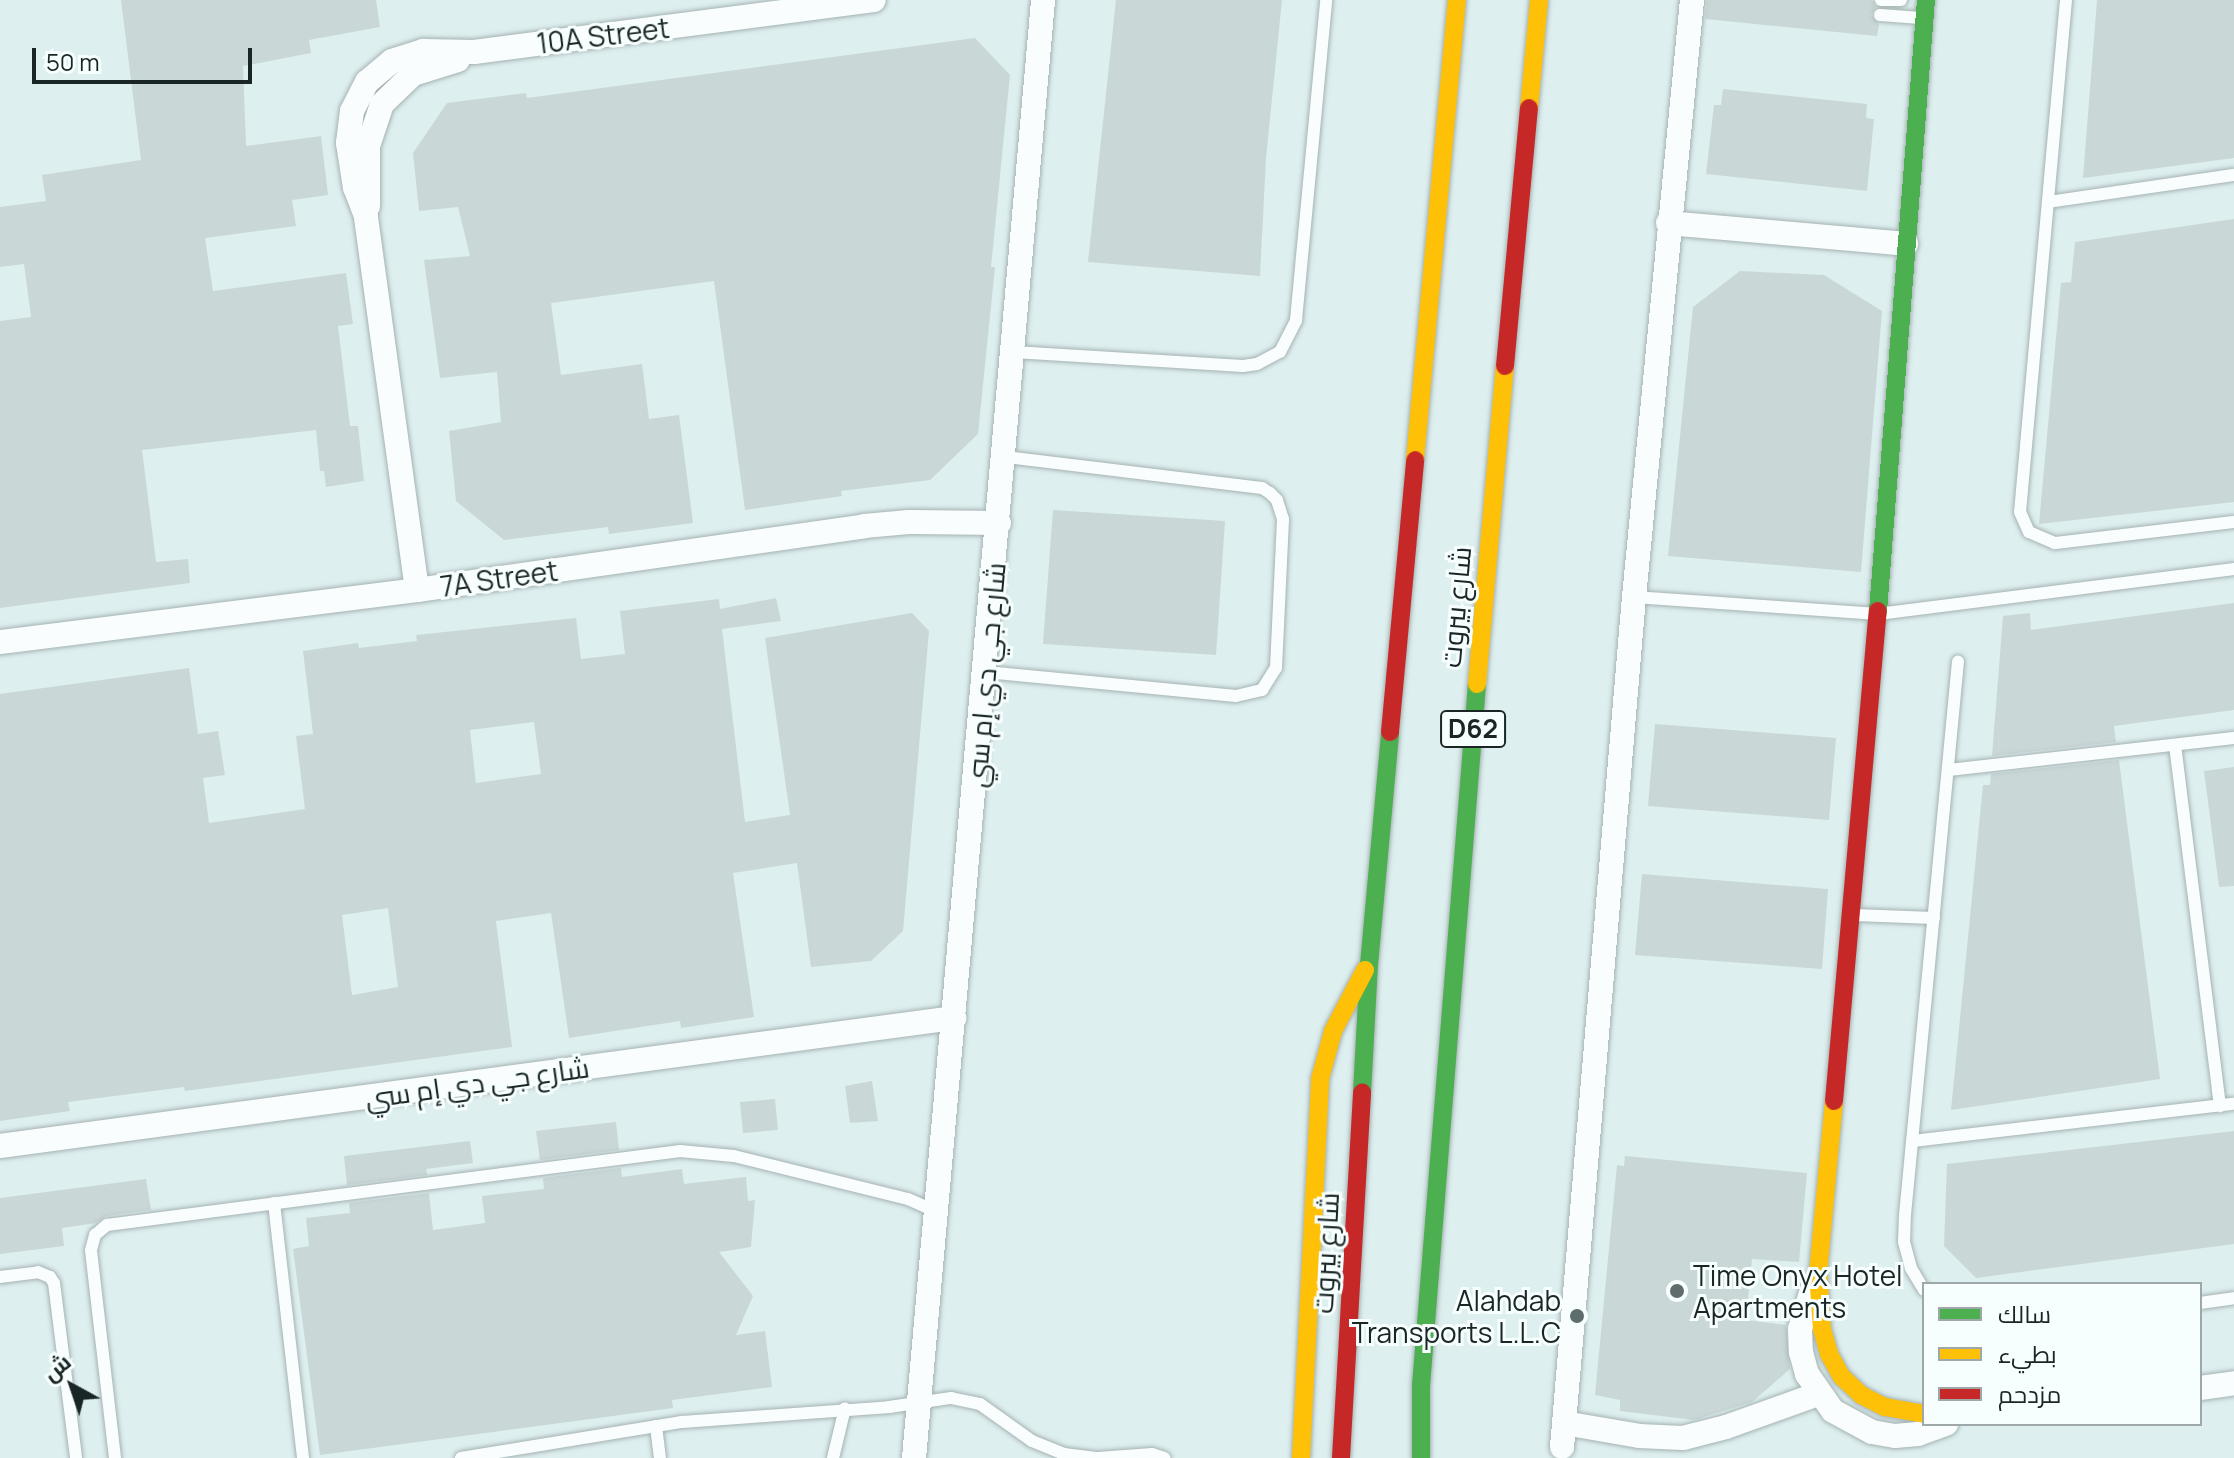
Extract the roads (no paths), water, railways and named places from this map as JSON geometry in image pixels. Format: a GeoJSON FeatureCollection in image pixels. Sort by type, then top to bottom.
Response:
{"type":"FeatureCollection","features":[{"type":"Feature","properties":{"kind":"main road","name":"شارع بيروت"},"geometry":{"type":"LineString","coordinates":[[1343,1454],[1369,965],[1457,0]]}},
{"type":"Feature","properties":{"kind":"main road","name":"شارع بيروت"},"geometry":{"type":"LineString","coordinates":[[1421,1458],[1421,1386],[1487,551],[1539,0]]}},
{"type":"Feature","properties":{"kind":"main road"},"geometry":{"type":"LineString","coordinates":[[1922,1414],[1885,1407],[1861,1395],[1842,1377],[1829,1354],[1822,1329],[1818,1273],[1878,614],[1925,9]]}},
{"type":"Feature","properties":{"kind":"main road"},"geometry":{"type":"LineString","coordinates":[[1301,1458],[1320,1079],[1333,1031],[1369,965]]}},
{"type":"Feature","properties":{"kind":"main road"},"geometry":{"type":"LineString","coordinates":[[1421,1386],[1441,1437]]}},
{"type":"Feature","properties":{"kind":"street","name":"10A Street"},"geometry":{"type":"LineString","coordinates":[[417,590],[366,216],[370,188],[368,146],[382,104],[413,74],[474,52],[783,6],[874,0]]}},
{"type":"Feature","properties":{"kind":"street","name":"شارع جي دي إم سي"},"geometry":{"type":"LineString","coordinates":[[914,1458],[986,672],[1043,0]]}},
{"type":"Feature","properties":{"kind":"street"},"geometry":{"type":"LineString","coordinates":[[1692,0],[1634,597],[1563,1435],[1683,1438],[1726,1427],[1818,1394]]}},
{"type":"Feature","properties":{"kind":"street"},"geometry":{"type":"LineString","coordinates":[[1668,223],[1906,244]]}},
{"type":"Feature","properties":{"kind":"street","name":"7A Street"},"geometry":{"type":"LineString","coordinates":[[0,642],[417,590],[864,526],[909,522],[999,523]]}},
{"type":"Feature","properties":{"kind":"street","name":"شارع جي دي إم سي"},"geometry":{"type":"LineString","coordinates":[[0,1146],[954,1018]]}},
{"type":"Feature","properties":{"kind":"street"},"geometry":{"type":"LineString","coordinates":[[1818,1273],[1800,1329],[1801,1352],[1818,1394],[1842,1417],[1872,1432],[1918,1434],[1940,1426]]}},
{"type":"Feature","properties":{"kind":"street"},"geometry":{"type":"LineString","coordinates":[[2202,1388],[2234,1383]]}},
{"type":"Feature","properties":{"kind":"lane"},"geometry":{"type":"LineString","coordinates":[[1014,352],[1243,366],[1257,364],[1280,352],[1296,320],[1326,0]]}},
{"type":"Feature","properties":{"kind":"lane"},"geometry":{"type":"LineString","coordinates":[[1881,0],[1901,0]]}},
{"type":"Feature","properties":{"kind":"lane"},"geometry":{"type":"LineString","coordinates":[[2066,0],[2020,502],[2023,523],[2037,538],[2055,543],[2234,522]]}},
{"type":"Feature","properties":{"kind":"lane"},"geometry":{"type":"LineString","coordinates":[[1880,15],[1925,9]]}},
{"type":"Feature","properties":{"kind":"lane"},"geometry":{"type":"LineString","coordinates":[[2048,202],[2234,175]]}},
{"type":"Feature","properties":{"kind":"lane"},"geometry":{"type":"LineString","coordinates":[[986,672],[1236,696],[1262,690],[1276,668],[1283,519],[1277,500],[1270,493],[1262,488],[1005,457]]}},
{"type":"Feature","properties":{"kind":"lane"},"geometry":{"type":"LineString","coordinates":[[1634,597],[1878,614],[2234,569]]}},
{"type":"Feature","properties":{"kind":"lane"},"geometry":{"type":"LineString","coordinates":[[1922,1287],[1911,1268],[1904,1242],[1958,662]]}},
{"type":"Feature","properties":{"kind":"lane"},"geometry":{"type":"LineString","coordinates":[[1948,770],[2234,738]]}},
{"type":"Feature","properties":{"kind":"lane"},"geometry":{"type":"LineString","coordinates":[[2175,745],[2220,1106]]}},
{"type":"Feature","properties":{"kind":"lane"},"geometry":{"type":"LineString","coordinates":[[1851,915],[1934,918]]}},
{"type":"Feature","properties":{"kind":"lane"},"geometry":{"type":"LineString","coordinates":[[1912,1141],[2234,1104]]}},
{"type":"Feature","properties":{"kind":"lane"},"geometry":{"type":"LineString","coordinates":[[115,1458],[91,1250],[95,1235],[107,1225],[680,1151],[734,1156],[908,1199],[937,1212]]}},
{"type":"Feature","properties":{"kind":"lane"},"geometry":{"type":"LineString","coordinates":[[274,1203],[303,1458]]}},
{"type":"Feature","properties":{"kind":"lane"},"geometry":{"type":"LineString","coordinates":[[0,1277],[38,1272],[50,1277],[54,1283],[76,1458]]}},
{"type":"Feature","properties":{"kind":"lane"},"geometry":{"type":"LineString","coordinates":[[2202,1303],[2234,1298]]}},
{"type":"Feature","properties":{"kind":"lane"},"geometry":{"type":"LineString","coordinates":[[461,1458],[656,1426],[951,1398],[980,1404],[1032,1441],[1064,1454],[1098,1458],[1152,1454],[1164,1458]]}},
{"type":"Feature","properties":{"kind":"lane"},"geometry":{"type":"LineString","coordinates":[[833,1458],[845,1408]]}},
{"type":"Feature","properties":{"kind":"lane"},"geometry":{"type":"LineString","coordinates":[[656,1426],[660,1458]]}},
{"type":"Feature","properties":{"kind":"place","name":"Time Onyx Hotel Apartments"},"geometry":{"type":"Point","coordinates":[1677,1291]}},
{"type":"Feature","properties":{"kind":"place","name":"Alahdab Transports L.L.C"},"geometry":{"type":"Point","coordinates":[1577,1316]}}]}
